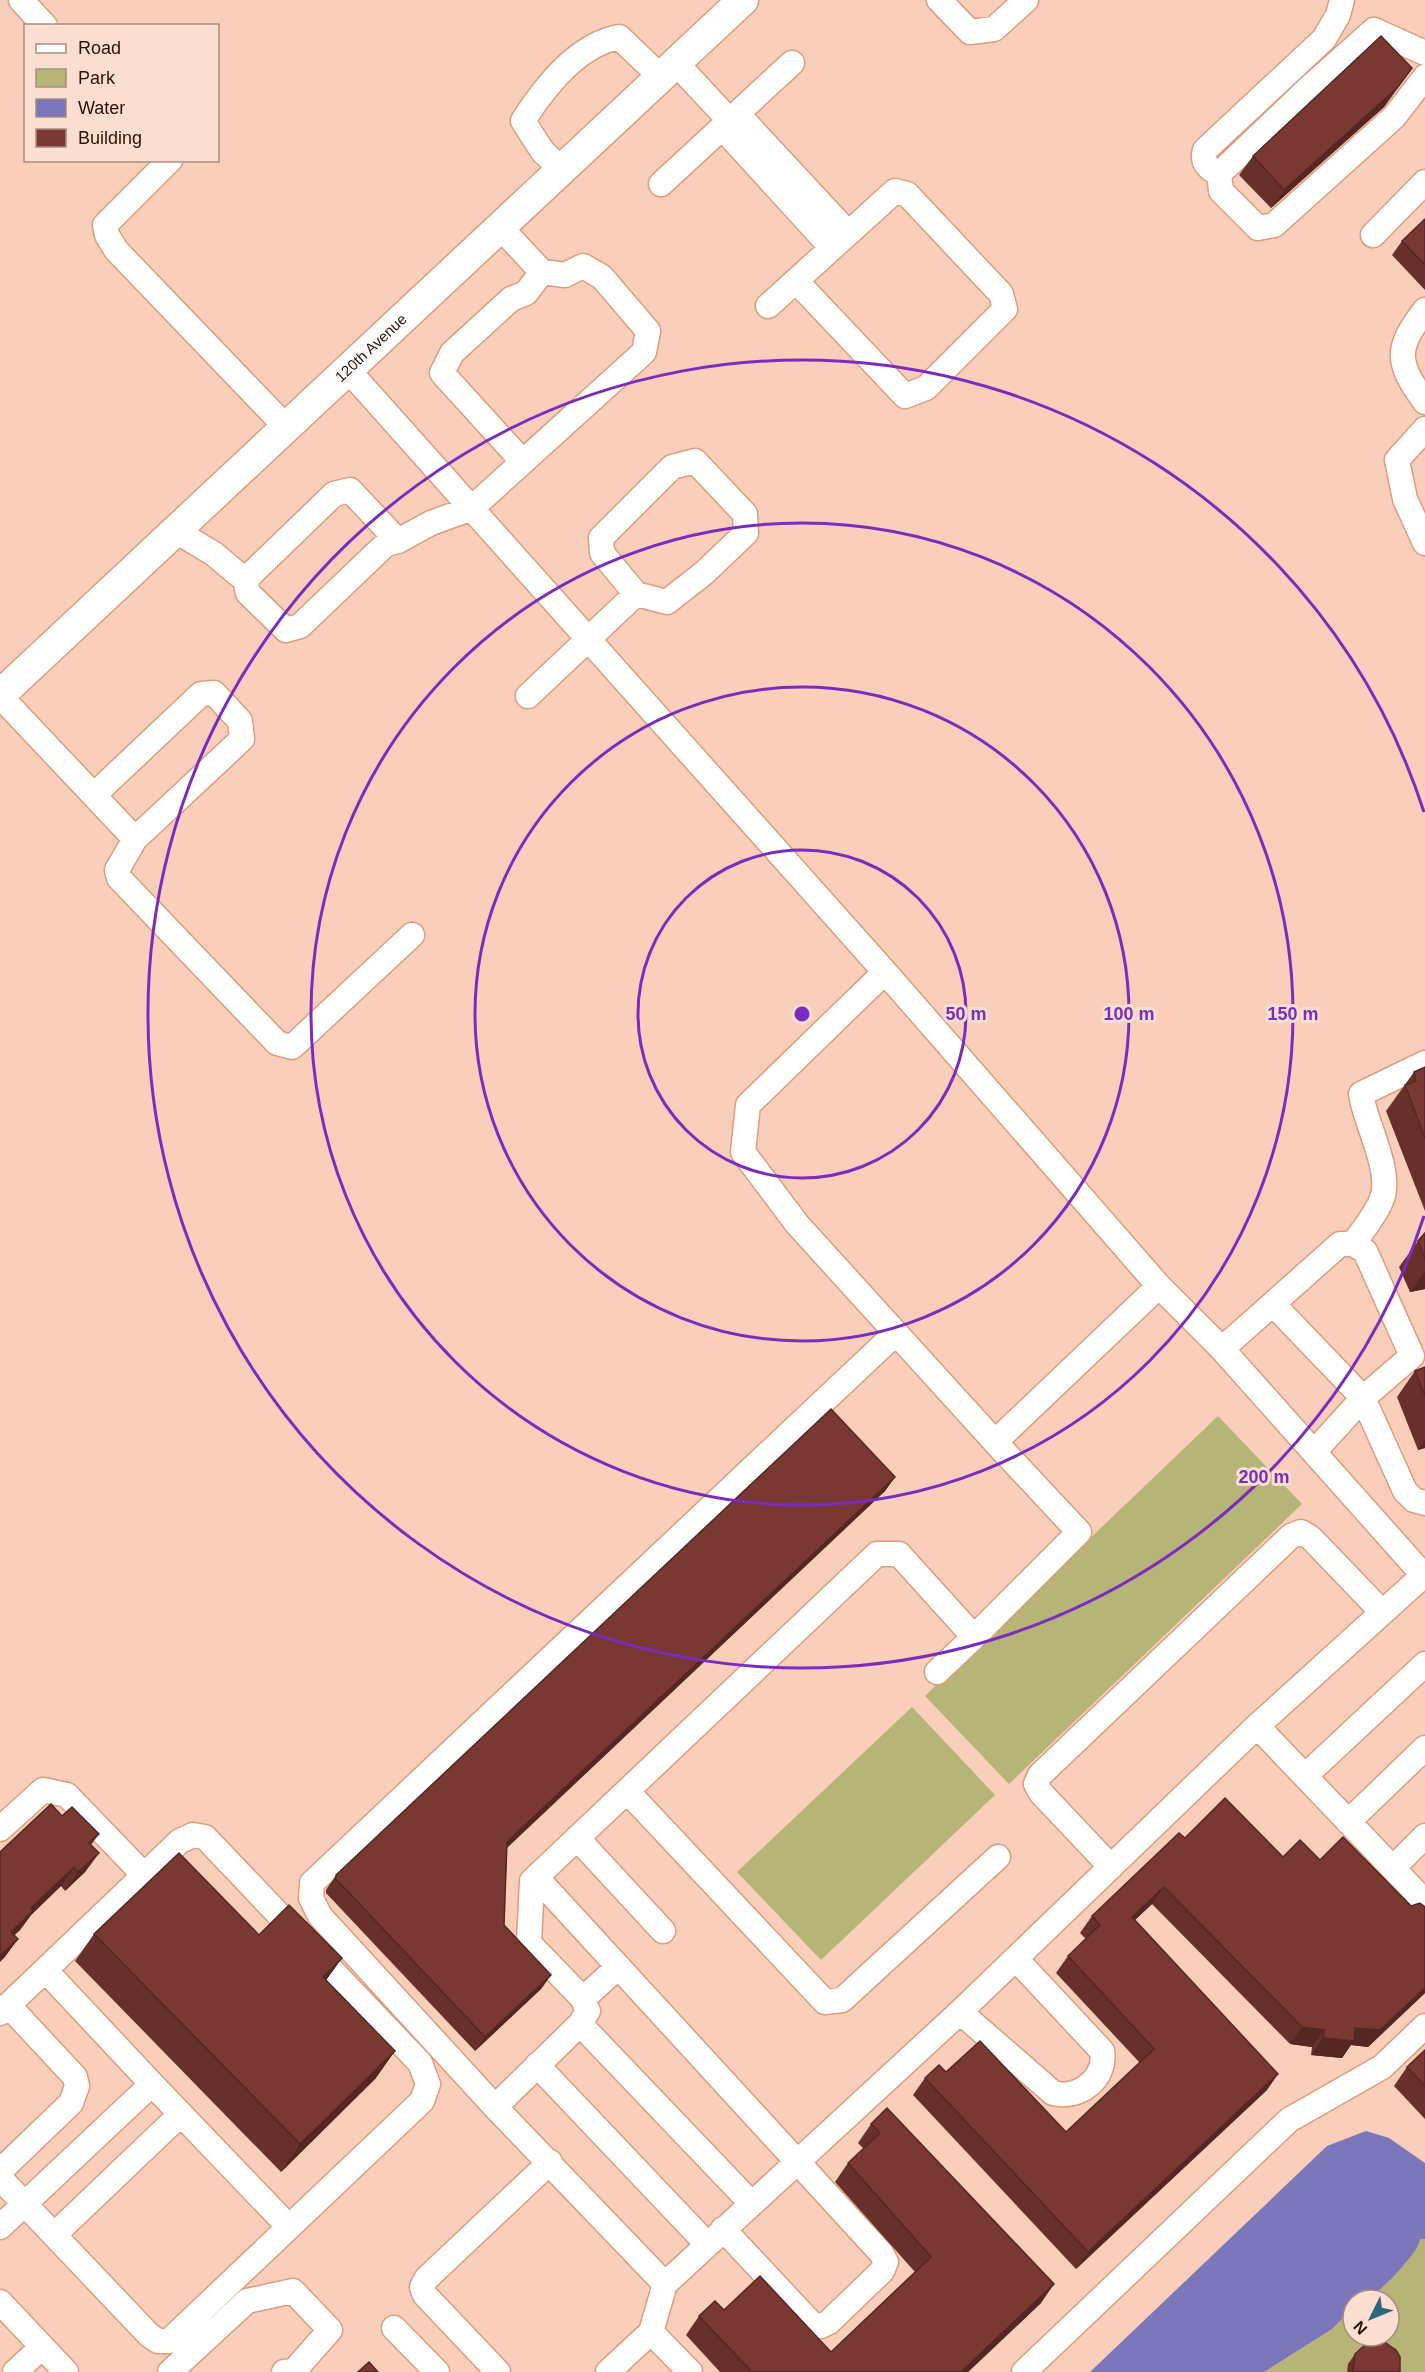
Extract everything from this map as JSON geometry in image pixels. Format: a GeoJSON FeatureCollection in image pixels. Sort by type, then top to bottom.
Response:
{"type":"FeatureCollection","features":[{"type":"Feature","properties":{"kind":"main road","name":"120th Avenue"},"geometry":{"type":"LineString","coordinates":[[0,696],[743,0]]}},
{"type":"Feature","properties":{"kind":"street"},"geometry":{"type":"LineString","coordinates":[[21,0],[43,24]]}},
{"type":"Feature","properties":{"kind":"street"},"geometry":{"type":"LineString","coordinates":[[939,0],[970,32],[994,29],[1026,0]]}},
{"type":"Feature","properties":{"kind":"street"},"geometry":{"type":"LineString","coordinates":[[1219,174],[1210,170],[1204,161],[1205,150],[1324,39],[1338,15],[1342,0]]}},
{"type":"Feature","properties":{"kind":"street"},"geometry":{"type":"LineString","coordinates":[[1219,174],[1308,88],[1374,30],[1425,53]]}},
{"type":"Feature","properties":{"kind":"street"},"geometry":{"type":"LineString","coordinates":[[562,170],[543,152],[523,122],[535,102],[571,62],[584,51],[605,39],[619,37],[668,70],[729,120],[745,122],[782,178],[840,240]]}},
{"type":"Feature","properties":{"kind":"street"},"geometry":{"type":"LineString","coordinates":[[660,184],[792,63]]}},
{"type":"Feature","properties":{"kind":"street"},"geometry":{"type":"LineString","coordinates":[[1219,174],[1221,191],[1237,209],[1258,228],[1274,225],[1394,117],[1425,77]]}},
{"type":"Feature","properties":{"kind":"street"},"geometry":{"type":"LineString","coordinates":[[168,162],[105,225],[107,236],[117,250],[287,428]]}},
{"type":"Feature","properties":{"kind":"street"},"geometry":{"type":"LineString","coordinates":[[1373,235],[1425,182]]}},
{"type":"Feature","properties":{"kind":"street"},"geometry":{"type":"LineString","coordinates":[[768,306],[895,191],[907,194],[1001,294],[1005,309],[926,388],[905,396],[796,281]]}},
{"type":"Feature","properties":{"kind":"street"},"geometry":{"type":"LineString","coordinates":[[176,531],[214,554],[245,580],[248,593],[286,630],[300,626],[386,544],[398,541],[431,523],[472,508],[644,352],[648,331],[602,277],[583,266],[565,275],[542,272],[501,228]]}},
{"type":"Feature","properties":{"kind":"street"},"geometry":{"type":"LineString","coordinates":[[523,462],[442,373],[452,353],[511,299],[526,293],[542,272]]}},
{"type":"Feature","properties":{"kind":"street"},"geometry":{"type":"LineString","coordinates":[[1425,310],[1407,334],[1401,358],[1412,385],[1425,402]]}},
{"type":"Feature","properties":{"kind":"street"},"geometry":{"type":"LineString","coordinates":[[349,370],[885,972],[1160,1286],[1222,1349],[1424,1575],[1257,1726],[960,2012],[665,2284],[651,2331],[608,2372]]}},
{"type":"Feature","properties":{"kind":"street"},"geometry":{"type":"LineString","coordinates":[[1425,429],[1397,460],[1405,499],[1425,543]]}},
{"type":"Feature","properties":{"kind":"street"},"geometry":{"type":"LineString","coordinates":[[695,461],[745,514],[746,533],[704,573],[667,602],[636,594],[602,553],[601,538],[672,467],[695,461]]}},
{"type":"Feature","properties":{"kind":"street"},"geometry":{"type":"LineString","coordinates":[[245,580],[334,494],[350,490],[398,541]]}},
{"type":"Feature","properties":{"kind":"street"},"geometry":{"type":"LineString","coordinates":[[528,696],[636,594]]}},
{"type":"Feature","properties":{"kind":"street"},"geometry":{"type":"LineString","coordinates":[[94,795],[201,694],[214,693],[240,721],[242,739],[135,839],[117,870],[119,878],[277,1043],[292,1047],[412,935]]}},
{"type":"Feature","properties":{"kind":"street"},"geometry":{"type":"LineString","coordinates":[[0,696],[135,839]]}},
{"type":"Feature","properties":{"kind":"street"},"geometry":{"type":"LineString","coordinates":[[885,972],[748,1105],[743,1152],[797,1224],[1079,1532],[938,1672]]}},
{"type":"Feature","properties":{"kind":"street"},"geometry":{"type":"LineString","coordinates":[[1353,1244],[1382,1200],[1383,1162],[1363,1112],[1361,1094],[1425,1064]]}},
{"type":"Feature","properties":{"kind":"street"},"geometry":{"type":"LineString","coordinates":[[1222,1349],[1340,1244],[1353,1244],[1365,1251],[1412,1356],[1363,1398],[1314,1452]]}},
{"type":"Feature","properties":{"kind":"street"},"geometry":{"type":"LineString","coordinates":[[995,1442],[1160,1286]]}},
{"type":"Feature","properties":{"kind":"street"},"geometry":{"type":"LineString","coordinates":[[1273,1304],[1363,1398],[1405,1491],[1414,1500],[1425,1503]]}},
{"type":"Feature","properties":{"kind":"street"},"geometry":{"type":"LineString","coordinates":[[665,2284],[495,2107],[320,1916],[311,1898],[312,1883],[896,1332]]}},
{"type":"Feature","properties":{"kind":"street"},"geometry":{"type":"LineString","coordinates":[[1111,1867],[1041,1793],[1036,1784],[1041,1775],[1291,1536],[1301,1532],[1311,1538],[1382,1612]]}},
{"type":"Feature","properties":{"kind":"street"},"geometry":{"type":"LineString","coordinates":[[495,2107],[580,2024],[588,2011],[583,1999],[529,1942],[532,1881],[536,1877],[877,1554],[899,1554],[974,1637]]}},
{"type":"Feature","properties":{"kind":"street"},"geometry":{"type":"LineString","coordinates":[[1305,1776],[1425,1664]]}},
{"type":"Feature","properties":{"kind":"street"},"geometry":{"type":"LineString","coordinates":[[1257,1726],[1425,1902]]}},
{"type":"Feature","properties":{"kind":"street"},"geometry":{"type":"LineString","coordinates":[[1348,1822],[1425,1748]]}},
{"type":"Feature","properties":{"kind":"street"},"geometry":{"type":"LineString","coordinates":[[0,1829],[43,1790],[54,1791],[67,1796],[144,1875]]}},
{"type":"Feature","properties":{"kind":"street"},"geometry":{"type":"LineString","coordinates":[[627,1791],[825,2002],[842,2000],[998,1857]]}},
{"type":"Feature","properties":{"kind":"street"},"geometry":{"type":"LineString","coordinates":[[0,2170],[71,2103],[77,2086],[75,2077],[4,2009],[180,1841],[194,1835],[205,1837],[420,2063],[428,2084],[422,2101],[169,2340],[158,2341],[0,2178]]}},
{"type":"Feature","properties":{"kind":"street"},"geometry":{"type":"LineString","coordinates":[[1393,1868],[1425,1836]]}},
{"type":"Feature","properties":{"kind":"street"},"geometry":{"type":"LineString","coordinates":[[577,1838],[663,1931]]}},
{"type":"Feature","properties":{"kind":"street"},"geometry":{"type":"LineString","coordinates":[[536,1877],[881,2253],[886,2262],[882,2271],[829,2322],[821,2326],[811,2324],[715,2236],[537,2065]]}},
{"type":"Feature","properties":{"kind":"street"},"geometry":{"type":"LineString","coordinates":[[960,2012],[1053,2093],[1065,2096],[1076,2094],[1086,2088],[1096,2077],[1104,2061],[1102,2051],[1016,1959]]}},
{"type":"Feature","properties":{"kind":"street"},"geometry":{"type":"LineString","coordinates":[[583,1999],[618,1967]]}},
{"type":"Feature","properties":{"kind":"street"},"geometry":{"type":"LineString","coordinates":[[45,1970],[289,2227]]}},
{"type":"Feature","properties":{"kind":"street"},"geometry":{"type":"LineString","coordinates":[[580,2024],[751,2203]]}},
{"type":"Feature","properties":{"kind":"street"},"geometry":{"type":"LineString","coordinates":[[1024,2372],[1289,2120],[1382,2067],[1425,2026]]}},
{"type":"Feature","properties":{"kind":"street"},"geometry":{"type":"LineString","coordinates":[[0,2227],[152,2084]]}},
{"type":"Feature","properties":{"kind":"street"},"geometry":{"type":"LineString","coordinates":[[54,2235],[181,2114]]}},
{"type":"Feature","properties":{"kind":"street"},"geometry":{"type":"LineString","coordinates":[[498,2372],[425,2295],[422,2287],[426,2279],[550,2162]]}},
{"type":"Feature","properties":{"kind":"street"},"geometry":{"type":"LineString","coordinates":[[170,2372],[247,2301],[293,2291],[330,2330],[294,2371],[284,2372]]}},
{"type":"Feature","properties":{"kind":"street"},"geometry":{"type":"LineString","coordinates":[[0,2302],[66,2372]]}},
{"type":"Feature","properties":{"kind":"street"},"geometry":{"type":"LineString","coordinates":[[394,2328],[437,2372]]}},
{"type":"Feature","properties":{"kind":"street"},"geometry":{"type":"LineString","coordinates":[[651,2331],[690,2372]]}},
{"type":"Feature","properties":{"kind":"street"},"geometry":{"type":"LineString","coordinates":[[15,2372],[42,2347]]}},
{"type":"Feature","properties":{"kind":"green space"},"geometry":{"type":"Polygon","coordinates":[[[1218,1416],[1302,1504],[1009,1784],[925,1696],[1218,1416]]]}},
{"type":"Feature","properties":{"kind":"green space"},"geometry":{"type":"Polygon","coordinates":[[[912,1707],[995,1795],[821,1960],[737,1872],[912,1707]]]}},
{"type":"Feature","properties":{"kind":"green space"},"geometry":{"type":"Polygon","coordinates":[[[1420,2239],[1425,2239],[1425,2372],[1264,2372],[1332,2329],[1341,2320],[1341,2348],[1401,2348],[1401,2288],[1380,2288],[1404,2266],[1420,2239]]]}},
{"type":"Feature","properties":{"kind":"water"},"geometry":{"type":"Polygon","coordinates":[[[1366,2131],[1389,2138],[1425,2163],[1425,2239],[1420,2239],[1413,2254],[1387,2283],[1381,2288],[1341,2288],[1341,2320],[1332,2329],[1264,2372],[1090,2372],[1327,2146],[1366,2131]]]}},
{"type":"Feature","properties":{"kind":"building"},"geometry":{"type":"Polygon","coordinates":[[[1381,36],[1412,68],[1397,88],[1284,190],[1253,156],[1381,36]]]}},
{"type":"Feature","properties":{"kind":"building"},"geometry":{"type":"Polygon","coordinates":[[[1425,219],[1425,265],[1402,241],[1425,219]]]}},
{"type":"Feature","properties":{"kind":"building"},"geometry":{"type":"Polygon","coordinates":[[[1425,1067],[1425,1138],[1405,1085],[1416,1081],[1414,1072],[1425,1067]]]}},
{"type":"Feature","properties":{"kind":"building"},"geometry":{"type":"Polygon","coordinates":[[[1425,1233],[1425,1259],[1418,1241],[1425,1233]]]}},
{"type":"Feature","properties":{"kind":"building"},"geometry":{"type":"Polygon","coordinates":[[[1425,1367],[1425,1396],[1415,1371],[1425,1367]]]}},
{"type":"Feature","properties":{"kind":"building"},"geometry":{"type":"Polygon","coordinates":[[[831,1409],[895,1477],[507,1842],[504,1925],[551,1975],[485,2037],[336,1879],[336,1875],[831,1409]]]}},
{"type":"Feature","properties":{"kind":"building"},"geometry":{"type":"Polygon","coordinates":[[[1225,1798],[1283,1857],[1300,1840],[1320,1860],[1343,1837],[1411,1906],[1420,1903],[1425,1907],[1425,1988],[1380,2030],[1355,2028],[1354,2041],[1323,2038],[1324,2030],[1302,2027],[1164,1887],[1132,1917],[1278,2074],[1088,2252],[925,2078],[939,2065],[946,2072],[980,2041],[1066,2132],[1154,2049],[1068,1956],[1100,1925],[1092,1916],[1179,1833],[1185,1838],[1225,1798]]]}},
{"type":"Feature","properties":{"kind":"building"},"geometry":{"type":"Polygon","coordinates":[[[51,1804],[62,1816],[72,1807],[99,1834],[89,1843],[99,1853],[78,1872],[74,1867],[31,1908],[33,1911],[11,1932],[18,1939],[0,1956],[0,1852],[51,1804]]]}},
{"type":"Feature","properties":{"kind":"building"},"geometry":{"type":"Polygon","coordinates":[[[179,1853],[259,1935],[289,1905],[342,1958],[323,1977],[395,2051],[300,2144],[94,1934],[179,1853]]]}},
{"type":"Feature","properties":{"kind":"building"},"geometry":{"type":"Polygon","coordinates":[[[1425,2050],[1425,2086],[1407,2067],[1425,2050]]]}},
{"type":"Feature","properties":{"kind":"building"},"geometry":{"type":"Polygon","coordinates":[[[887,2108],[1054,2284],[961,2372],[752,2372],[699,2316],[715,2301],[724,2310],[760,2276],[831,2352],[931,2257],[848,2163],[880,2133],[871,2124],[887,2108]]]}},
{"type":"Feature","properties":{"kind":"building"},"geometry":{"type":"Polygon","coordinates":[[[1362,2348],[1393,2348],[1400,2357],[1400,2372],[1354,2372],[1355,2354],[1362,2348]]]}},
{"type":"Feature","properties":{"kind":"building"},"geometry":{"type":"Polygon","coordinates":[[[369,2362],[378,2372],[358,2372],[369,2362]]]}}]}
